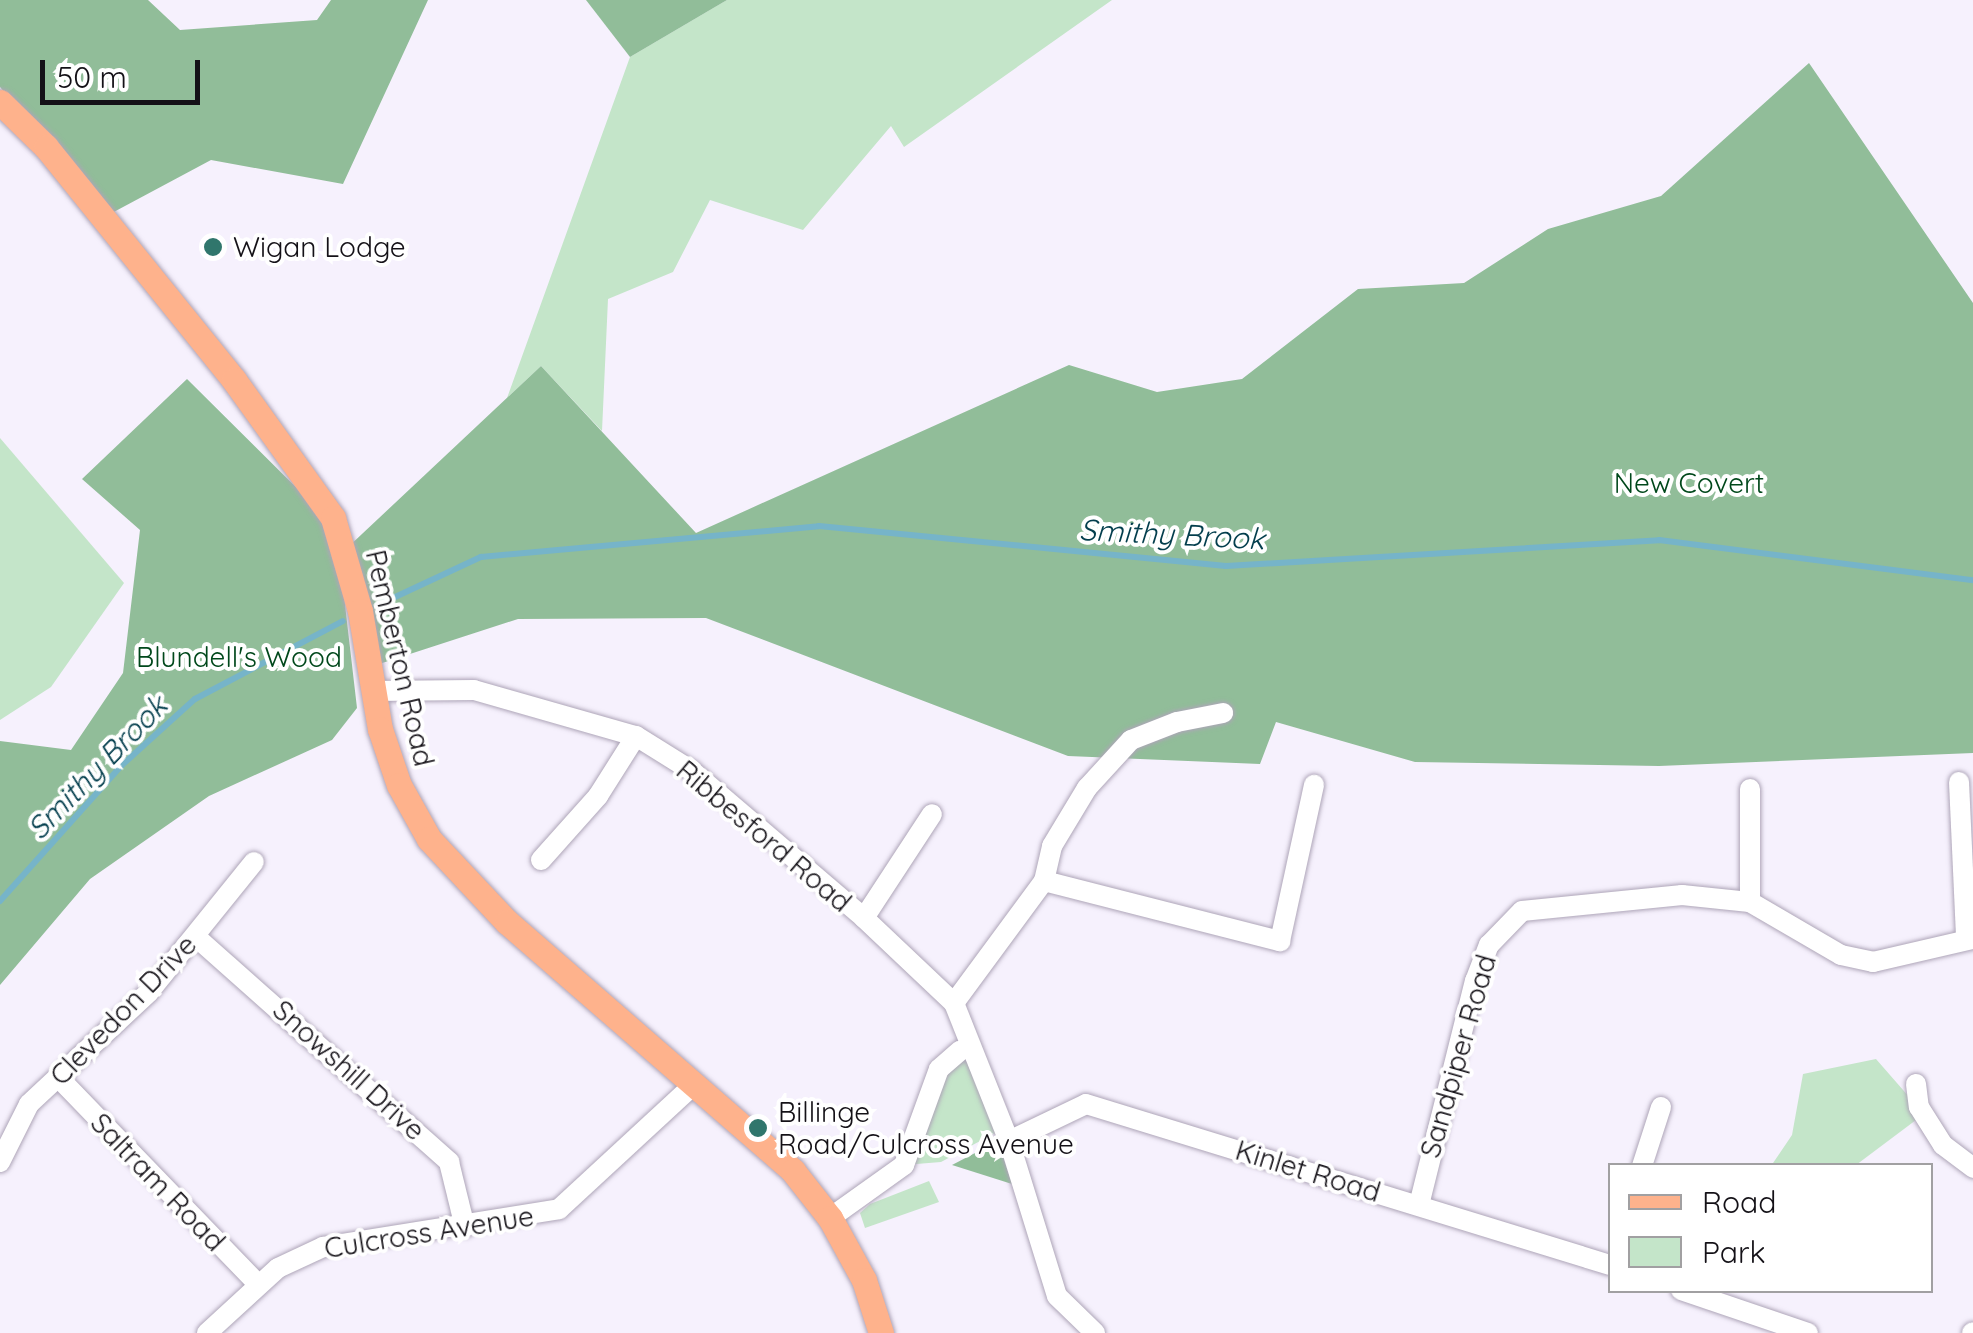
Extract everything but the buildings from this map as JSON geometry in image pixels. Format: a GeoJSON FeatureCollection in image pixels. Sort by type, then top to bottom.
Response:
{"type":"FeatureCollection","features":[{"type":"Feature","properties":{"kind":"main road","name":"Pemberton Road"},"geometry":{"type":"LineString","coordinates":[[0,102],[46,148],[234,380],[333,518],[360,611],[372,691],[399,785],[461,880],[692,1087],[794,1171],[830,1218],[864,1280],[880,1333]]}},
{"type":"Feature","properties":{"kind":"street","name":"Ribbesford Road"},"geometry":{"type":"LineString","coordinates":[[372,691],[474,690],[636,736],[692,772],[864,918],[954,1003]]}},
{"type":"Feature","properties":{"kind":"street"},"geometry":{"type":"LineString","coordinates":[[1095,1333],[1057,1296],[1008,1141],[954,1003],[1044,882],[1052,846],[1087,788],[1131,740],[1177,722],[1223,714]]}},
{"type":"Feature","properties":{"kind":"street"},"geometry":{"type":"LineString","coordinates":[[541,860],[598,796],[636,736]]}},
{"type":"Feature","properties":{"kind":"street"},"geometry":{"type":"LineString","coordinates":[[1959,782],[1969,939]]}},
{"type":"Feature","properties":{"kind":"street"},"geometry":{"type":"LineString","coordinates":[[1044,882],[1280,941],[1314,785]]}},
{"type":"Feature","properties":{"kind":"street"},"geometry":{"type":"LineString","coordinates":[[1750,789],[1750,902]]}},
{"type":"Feature","properties":{"kind":"street"},"geometry":{"type":"LineString","coordinates":[[864,918],[932,814]]}},
{"type":"Feature","properties":{"kind":"street","name":"Clevedon Drive"},"geometry":{"type":"LineString","coordinates":[[0,1162],[22,1114],[196,937],[254,862]]}},
{"type":"Feature","properties":{"kind":"street","name":"Sandpiper Road"},"geometry":{"type":"LineString","coordinates":[[1419,1205],[1474,982],[1489,944],[1522,910],[1682,896],[1750,902],[1841,956],[1872,962],[1969,939]]}},
{"type":"Feature","properties":{"kind":"street","name":"Snowshill Drive"},"geometry":{"type":"LineString","coordinates":[[196,937],[449,1162],[466,1228]]}},
{"type":"Feature","properties":{"kind":"street"},"geometry":{"type":"LineString","coordinates":[[830,1218],[904,1165],[940,1069],[960,1051]]}},
{"type":"Feature","properties":{"kind":"street","name":"Saltram Road"},"geometry":{"type":"LineString","coordinates":[[58,1078],[260,1285]]}},
{"type":"Feature","properties":{"kind":"street"},"geometry":{"type":"LineString","coordinates":[[1916,1084],[1919,1107],[1942,1145],[1973,1168]]}},
{"type":"Feature","properties":{"kind":"street","name":"Culcross Avenue"},"geometry":{"type":"LineString","coordinates":[[207,1333],[260,1285],[323,1246],[466,1228],[559,1209],[692,1087]]}},
{"type":"Feature","properties":{"kind":"street","name":"Kinlet Road"},"geometry":{"type":"LineString","coordinates":[[1008,1141],[1086,1104],[1608,1262]]}},
{"type":"Feature","properties":{"kind":"street"},"geometry":{"type":"LineString","coordinates":[[1643,1163],[1661,1107]]}},
{"type":"Feature","properties":{"kind":"street"},"geometry":{"type":"LineString","coordinates":[[1690,1293],[1808,1333]]}},
{"type":"Feature","properties":{"kind":"green space"},"geometry":{"type":"Polygon","coordinates":[[[0,0],[148,0],[180,30],[317,20],[331,0],[428,0],[343,184],[211,160],[110,214],[0,87],[0,0]]]}},
{"type":"Feature","properties":{"kind":"green space"},"geometry":{"type":"Polygon","coordinates":[[[586,0],[727,0],[630,57],[586,0]]]}},
{"type":"Feature","properties":{"kind":"green space"},"geometry":{"type":"Polygon","coordinates":[[[727,0],[1112,0],[904,147],[891,126],[803,230],[710,200],[673,272],[608,299],[602,431],[541,366],[507,398],[630,57],[727,0]]]}},
{"type":"Feature","properties":{"kind":"green space","name":"New Covert"},"geometry":{"type":"Polygon","coordinates":[[[1809,63],[1973,303],[1973,753],[1659,766],[1415,762],[1276,722],[1260,764],[1068,756],[706,618],[518,619],[373,666],[346,549],[541,366],[696,533],[1069,365],[1157,392],[1242,379],[1358,289],[1464,283],[1548,229],[1661,196],[1809,63]]]}},
{"type":"Feature","properties":{"kind":"green space","name":"Blundell's Wood"},"geometry":{"type":"Polygon","coordinates":[[[187,379],[336,527],[357,708],[332,740],[209,796],[90,879],[0,985],[0,741],[71,750],[123,673],[140,530],[82,479],[187,379]]]}},
{"type":"Feature","properties":{"kind":"green space"},"geometry":{"type":"Polygon","coordinates":[[[0,438],[124,583],[51,687],[0,720],[0,438]]]}},
{"type":"Feature","properties":{"kind":"green space"},"geometry":{"type":"Polygon","coordinates":[[[974,1053],[995,1133],[941,1162],[904,1165],[943,1074],[974,1053]]]}},
{"type":"Feature","properties":{"kind":"green space"},"geometry":{"type":"Polygon","coordinates":[[[1876,1059],[1924,1114],[1859,1163],[1773,1163],[1792,1135],[1803,1074],[1876,1059]]]}},
{"type":"Feature","properties":{"kind":"green space"},"geometry":{"type":"Polygon","coordinates":[[[998,1141],[1012,1184],[952,1165],[998,1141]]]}},
{"type":"Feature","properties":{"kind":"green space"},"geometry":{"type":"Polygon","coordinates":[[[929,1181],[939,1202],[865,1228],[860,1213],[870,1204],[929,1181]]]}},
{"type":"Feature","properties":{"kind":"waterway","name":"Smithy Brook"},"geometry":{"type":"LineString","coordinates":[[378,605],[481,557],[819,526],[1226,566],[1659,540],[1973,580]]}},
{"type":"Feature","properties":{"kind":"waterway","name":"Smithy Brook"},"geometry":{"type":"LineString","coordinates":[[0,901],[121,766],[195,699],[343,621]]}},
{"type":"Feature","properties":{"kind":"place","name":"Wigan Lodge"},"geometry":{"type":"Point","coordinates":[213,247]}},
{"type":"Feature","properties":{"kind":"place","name":"Billinge Road/Culcross Avenue"},"geometry":{"type":"Point","coordinates":[758,1128]}}]}
